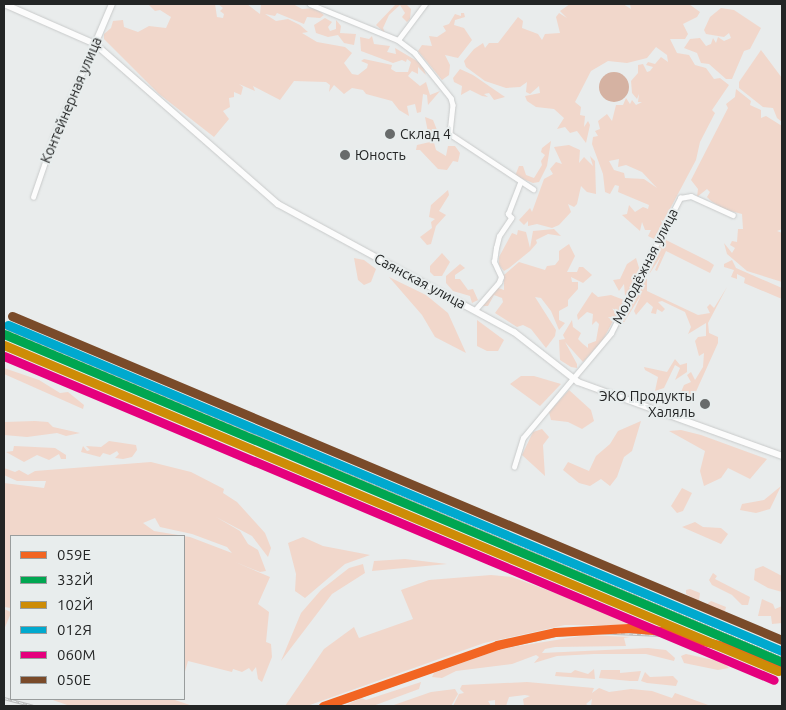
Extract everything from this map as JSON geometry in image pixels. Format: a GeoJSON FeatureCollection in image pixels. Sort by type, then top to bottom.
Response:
{"type":"FeatureCollection","features":[{"type":"Feature","properties":{"kind":"street","name":"Саянская улица"},"geometry":{"type":"LineString","coordinates":[[4,4],[95,44],[278,204],[475,310],[523,338],[573,379],[782,456]]}},
{"type":"Feature","properties":{"kind":"street","name":"Контейнерная улица"},"geometry":{"type":"LineString","coordinates":[[33,197],[54,136],[112,4]]}},
{"type":"Feature","properties":{"kind":"street"},"geometry":{"type":"LineString","coordinates":[[310,4],[398,40],[415,53],[451,98],[454,105],[450,134],[488,157],[520,183],[533,189]]}},
{"type":"Feature","properties":{"kind":"street"},"geometry":{"type":"LineString","coordinates":[[398,40],[425,4]]}},
{"type":"Feature","properties":{"kind":"street"},"geometry":{"type":"LineString","coordinates":[[475,310],[501,277],[494,262],[496,248],[499,236],[511,218],[508,214],[520,183]]}},
{"type":"Feature","properties":{"kind":"street","name":"Молодёжная улица"},"geometry":{"type":"LineString","coordinates":[[573,379],[611,333],[680,198],[691,196],[734,215]]}},
{"type":"Feature","properties":{"kind":"street"},"geometry":{"type":"LineString","coordinates":[[514,466],[523,438],[573,379]]}},
{"type":"Feature","properties":{"kind":"shaded area"},"geometry":{"type":"Polygon","coordinates":[[[148,4],[215,4],[217,17],[223,18],[224,14],[220,11],[223,8],[218,4],[247,4],[260,14],[261,4],[293,4],[302,9],[315,8],[324,15],[320,18],[307,17],[304,24],[277,13],[275,16],[265,14],[276,21],[288,19],[300,25],[308,32],[302,33],[317,42],[345,47],[352,53],[344,63],[352,74],[358,75],[367,68],[368,64],[361,61],[364,59],[392,65],[391,69],[396,72],[408,72],[411,62],[407,59],[406,62],[402,60],[393,63],[361,51],[360,37],[369,39],[372,36],[374,44],[390,46],[387,52],[396,54],[395,48],[422,64],[426,75],[418,67],[418,74],[412,71],[408,76],[420,86],[426,82],[430,95],[440,91],[428,105],[427,95],[423,94],[421,112],[417,113],[415,104],[407,106],[409,116],[399,110],[392,101],[366,94],[363,90],[352,88],[344,94],[334,85],[329,92],[330,85],[326,82],[294,81],[280,100],[253,86],[255,91],[239,84],[243,87],[241,95],[234,92],[234,97],[229,98],[230,107],[223,111],[229,119],[214,137],[159,94],[104,39],[104,34],[111,28],[113,21],[123,20],[124,27],[138,32],[149,26],[166,28],[171,17],[160,10],[155,11],[148,4]]]}},
{"type":"Feature","properties":{"kind":"shaded area"},"geometry":{"type":"Polygon","coordinates":[[[396,4],[411,4],[407,5],[411,9],[410,19],[407,22],[402,17],[405,13],[400,5],[389,15],[383,28],[385,33],[376,25],[396,4]]]}},
{"type":"Feature","properties":{"kind":"shaded area"},"geometry":{"type":"Polygon","coordinates":[[[570,4],[623,4],[631,9],[630,4],[689,4],[700,12],[697,17],[683,24],[688,34],[685,39],[670,39],[677,53],[689,55],[695,65],[706,68],[714,79],[720,78],[729,85],[712,110],[715,113],[700,142],[696,160],[654,239],[648,236],[651,230],[645,230],[642,222],[640,231],[622,215],[627,214],[629,205],[635,212],[643,207],[648,209],[649,205],[618,192],[619,186],[615,185],[610,194],[605,192],[603,174],[592,144],[593,137],[598,136],[595,131],[600,129],[598,121],[607,114],[612,121],[616,105],[623,105],[626,98],[630,104],[632,100],[636,105],[642,102],[638,102],[639,94],[637,99],[632,93],[631,81],[638,73],[638,65],[643,64],[647,72],[650,71],[653,67],[646,65],[648,62],[655,64],[661,57],[668,62],[667,55],[656,47],[647,58],[627,63],[608,61],[591,71],[575,102],[581,107],[580,115],[585,116],[584,127],[588,121],[590,125],[586,143],[577,131],[570,133],[565,127],[557,129],[564,118],[554,109],[536,107],[527,101],[525,96],[540,93],[539,86],[530,94],[526,92],[527,82],[520,87],[506,88],[485,81],[466,67],[464,61],[474,49],[483,43],[485,48],[489,43],[498,43],[518,17],[523,21],[522,28],[538,34],[542,40],[545,34],[560,33],[556,17],[559,13],[567,18],[560,11],[570,4]],[[619,159],[609,161],[614,170],[624,173],[625,178],[644,179],[657,188],[642,172],[626,165],[618,167],[619,159]]]}},
{"type":"Feature","properties":{"kind":"shaded area"},"geometry":{"type":"Polygon","coordinates":[[[721,8],[734,10],[761,28],[750,49],[744,51],[732,79],[726,79],[709,64],[701,63],[697,53],[684,48],[690,39],[700,38],[706,46],[711,44],[713,38],[716,43],[718,37],[724,41],[731,38],[729,33],[724,37],[706,34],[704,30],[710,17],[721,8]]]}},
{"type":"Feature","properties":{"kind":"shaded area"},"geometry":{"type":"Polygon","coordinates":[[[461,13],[464,13],[465,17],[455,20],[454,25],[464,28],[472,40],[458,58],[445,55],[450,65],[449,75],[442,80],[418,51],[422,45],[432,46],[429,36],[437,37],[446,31],[443,26],[449,24],[455,14],[461,16],[461,13]]]}},
{"type":"Feature","properties":{"kind":"shaded area"},"geometry":{"type":"Polygon","coordinates":[[[325,18],[332,22],[328,27],[330,31],[336,29],[336,20],[341,26],[340,33],[356,34],[354,45],[344,43],[338,35],[328,37],[316,33],[314,25],[325,18]]]}},
{"type":"Feature","properties":{"kind":"shaded area"},"geometry":{"type":"Polygon","coordinates":[[[761,50],[782,78],[782,122],[777,118],[773,108],[763,107],[739,88],[739,82],[761,50]]]}},
{"type":"Feature","properties":{"kind":"shaded area"},"geometry":{"type":"Polygon","coordinates":[[[460,69],[473,75],[505,97],[494,100],[489,93],[484,94],[488,97],[470,90],[461,95],[462,86],[454,82],[453,78],[460,69]]]}},
{"type":"Feature","properties":{"kind":"shaded area"},"geometry":{"type":"Polygon","coordinates":[[[614,72],[624,77],[629,87],[624,97],[614,102],[604,97],[599,87],[604,77],[614,72]]]}},
{"type":"Feature","properties":{"kind":"shaded area"},"geometry":{"type":"Polygon","coordinates":[[[736,89],[751,101],[750,105],[761,110],[761,118],[766,116],[782,126],[782,229],[777,231],[782,233],[782,282],[747,271],[727,254],[724,243],[732,253],[735,248],[730,245],[732,241],[737,242],[738,229],[743,229],[742,214],[723,209],[711,201],[707,197],[710,192],[707,189],[697,197],[698,189],[691,180],[728,108],[726,104],[735,97],[736,89]]]}},
{"type":"Feature","properties":{"kind":"shaded area"},"geometry":{"type":"Polygon","coordinates":[[[425,117],[433,120],[439,135],[438,140],[433,139],[436,150],[446,156],[448,146],[455,146],[460,153],[458,162],[453,161],[447,170],[438,169],[420,150],[416,150],[417,145],[430,142],[425,117]]]}},
{"type":"Feature","properties":{"kind":"shaded area"},"geometry":{"type":"Polygon","coordinates":[[[551,141],[547,166],[539,182],[533,183],[515,176],[519,166],[523,166],[526,175],[534,178],[542,165],[541,161],[545,155],[541,152],[542,148],[551,141]]]}},
{"type":"Feature","properties":{"kind":"shaded area"},"geometry":{"type":"Polygon","coordinates":[[[569,145],[580,150],[579,163],[584,157],[593,166],[590,156],[595,161],[596,194],[587,192],[581,186],[577,204],[574,207],[568,204],[571,212],[559,225],[552,228],[537,224],[528,226],[528,221],[524,225],[519,220],[530,208],[532,212],[544,179],[553,174],[550,169],[556,162],[562,164],[554,147],[569,145]]]}},
{"type":"Feature","properties":{"kind":"shaded area"},"geometry":{"type":"Polygon","coordinates":[[[448,190],[449,195],[439,211],[446,215],[436,226],[431,244],[427,245],[420,237],[432,228],[431,222],[435,219],[429,217],[431,205],[448,190]]]}},
{"type":"Feature","properties":{"kind":"shaded area"},"geometry":{"type":"Polygon","coordinates":[[[554,229],[561,236],[548,234],[536,240],[537,243],[530,251],[504,271],[499,265],[499,257],[512,233],[517,235],[518,230],[526,232],[530,248],[533,231],[554,229]]]}},
{"type":"Feature","properties":{"kind":"shaded area"},"geometry":{"type":"Polygon","coordinates":[[[664,239],[714,265],[710,273],[666,251],[657,271],[655,270],[661,256],[650,273],[647,272],[646,265],[659,241],[664,239]]]}},
{"type":"Feature","properties":{"kind":"shaded area"},"geometry":{"type":"Polygon","coordinates":[[[569,244],[575,256],[567,272],[577,272],[579,267],[583,267],[592,275],[583,283],[571,277],[572,282],[578,282],[578,289],[568,300],[568,306],[559,311],[559,320],[565,323],[559,330],[551,311],[541,298],[535,297],[556,330],[555,336],[546,348],[531,329],[523,325],[517,327],[495,313],[503,302],[502,298],[494,295],[488,306],[483,306],[493,291],[498,288],[504,290],[504,275],[519,262],[545,270],[547,266],[555,265],[559,260],[559,251],[569,244]]]}},
{"type":"Feature","properties":{"kind":"shaded area"},"geometry":{"type":"Polygon","coordinates":[[[442,253],[450,262],[442,276],[434,276],[430,272],[430,266],[442,253]]]}},
{"type":"Feature","properties":{"kind":"shaded area"},"geometry":{"type":"Polygon","coordinates":[[[354,258],[364,260],[376,269],[371,282],[364,285],[358,280],[354,258]]]}},
{"type":"Feature","properties":{"kind":"shaded area"},"geometry":{"type":"Polygon","coordinates":[[[636,258],[640,271],[625,296],[624,284],[619,291],[613,280],[620,279],[627,264],[636,258]]]}},
{"type":"Feature","properties":{"kind":"shaded area"},"geometry":{"type":"Polygon","coordinates":[[[732,260],[736,268],[782,288],[782,299],[744,283],[745,278],[737,274],[737,279],[731,277],[734,270],[724,267],[724,264],[732,260]]]}},
{"type":"Feature","properties":{"kind":"shaded area"},"geometry":{"type":"Polygon","coordinates":[[[460,264],[465,268],[455,275],[455,279],[460,279],[468,290],[473,289],[478,300],[472,303],[470,296],[453,291],[446,283],[446,276],[460,264]]]}},
{"type":"Feature","properties":{"kind":"shaded area"},"geometry":{"type":"Polygon","coordinates":[[[389,277],[426,295],[448,313],[466,353],[435,337],[422,315],[389,277]]]}},
{"type":"Feature","properties":{"kind":"shaded area"},"geometry":{"type":"Polygon","coordinates":[[[647,279],[647,291],[698,315],[710,313],[707,307],[710,304],[714,308],[727,287],[708,323],[709,333],[718,337],[718,343],[694,396],[681,392],[684,385],[691,382],[687,375],[691,372],[695,380],[703,367],[704,353],[699,356],[695,341],[698,337],[706,336],[706,323],[688,334],[691,327],[685,312],[662,301],[658,302],[665,309],[662,312],[657,309],[656,314],[651,313],[653,307],[647,302],[636,315],[634,311],[641,295],[623,324],[621,319],[632,295],[639,282],[647,279]]]}},
{"type":"Feature","properties":{"kind":"shaded area"},"geometry":{"type":"Polygon","coordinates":[[[592,292],[598,297],[611,295],[624,300],[603,340],[583,362],[565,342],[577,364],[577,368],[571,367],[560,360],[559,340],[565,339],[563,335],[572,320],[573,327],[581,333],[578,339],[583,344],[588,348],[588,344],[596,341],[599,324],[596,321],[592,325],[593,314],[587,312],[578,320],[577,315],[592,292]]]}},
{"type":"Feature","properties":{"kind":"shaded area"},"geometry":{"type":"Polygon","coordinates":[[[477,320],[504,340],[498,351],[487,351],[477,346],[477,320]]]}},
{"type":"Feature","properties":{"kind":"shaded area"},"geometry":{"type":"Polygon","coordinates":[[[675,359],[680,365],[687,363],[687,372],[675,380],[680,368],[675,365],[664,388],[655,391],[658,377],[645,370],[644,367],[667,372],[675,359]]]}},
{"type":"Feature","properties":{"kind":"shaded area"},"geometry":{"type":"Polygon","coordinates":[[[4,368],[39,380],[60,393],[68,392],[84,405],[83,409],[4,374],[4,368]]]}},
{"type":"Feature","properties":{"kind":"shaded area"},"geometry":{"type":"Polygon","coordinates":[[[521,376],[534,376],[561,384],[540,406],[510,384],[521,376]]]}},
{"type":"Feature","properties":{"kind":"shaded area"},"geometry":{"type":"Polygon","coordinates":[[[569,390],[591,410],[594,421],[582,429],[568,422],[551,420],[549,412],[569,390]]]}},
{"type":"Feature","properties":{"kind":"shaded area"},"geometry":{"type":"Polygon","coordinates":[[[641,421],[632,451],[624,457],[617,477],[610,486],[601,479],[590,486],[579,483],[563,470],[568,462],[589,471],[596,456],[610,444],[618,431],[641,421]]]}},
{"type":"Feature","properties":{"kind":"shaded area"},"geometry":{"type":"Polygon","coordinates":[[[4,422],[48,422],[53,427],[80,433],[66,436],[57,433],[27,437],[4,435],[4,422]]]}},
{"type":"Feature","properties":{"kind":"shaded area"},"geometry":{"type":"Polygon","coordinates":[[[542,429],[549,437],[543,445],[545,476],[522,455],[533,432],[542,429]]]}},
{"type":"Feature","properties":{"kind":"shaded area"},"geometry":{"type":"Polygon","coordinates":[[[681,430],[701,435],[767,459],[750,479],[728,468],[721,478],[704,486],[700,471],[705,451],[669,431],[681,430]]]}},
{"type":"Feature","properties":{"kind":"shaded area"},"geometry":{"type":"Polygon","coordinates":[[[109,441],[136,445],[137,450],[132,457],[123,459],[115,458],[119,454],[117,451],[110,455],[103,453],[100,457],[81,452],[83,446],[87,451],[90,450],[86,446],[101,447],[109,441]]]}},
{"type":"Feature","properties":{"kind":"shaded area"},"geometry":{"type":"Polygon","coordinates":[[[14,446],[55,448],[66,455],[66,459],[61,459],[59,454],[49,460],[37,455],[24,462],[6,452],[13,451],[14,446]]]}},
{"type":"Feature","properties":{"kind":"shaded area"},"geometry":{"type":"Polygon","coordinates":[[[151,462],[191,472],[224,489],[223,493],[237,502],[265,533],[271,548],[268,557],[252,536],[216,517],[240,531],[248,544],[258,550],[266,571],[260,572],[235,562],[270,577],[258,604],[269,612],[266,642],[271,644],[272,657],[262,682],[258,679],[256,667],[252,672],[249,668],[242,672],[233,669],[232,672],[188,661],[185,672],[185,536],[232,553],[227,547],[192,534],[160,527],[155,518],[143,523],[154,531],[178,535],[10,535],[10,608],[4,607],[4,483],[44,488],[46,481],[17,481],[4,475],[4,468],[15,472],[19,470],[28,475],[35,471],[151,462]]]}},
{"type":"Feature","properties":{"kind":"shaded area"},"geometry":{"type":"Polygon","coordinates":[[[781,486],[770,509],[756,513],[740,510],[742,504],[764,500],[781,486]]]}},
{"type":"Feature","properties":{"kind":"shaded area"},"geometry":{"type":"Polygon","coordinates":[[[682,488],[692,493],[683,511],[677,513],[671,506],[682,488]]]}},
{"type":"Feature","properties":{"kind":"shaded area"},"geometry":{"type":"Polygon","coordinates":[[[695,522],[703,527],[721,528],[728,534],[721,544],[682,527],[695,522]]]}},
{"type":"Feature","properties":{"kind":"shaded area"},"geometry":{"type":"Polygon","coordinates":[[[303,537],[323,546],[370,555],[345,564],[305,598],[295,591],[296,574],[288,543],[303,537]]]}},
{"type":"Feature","properties":{"kind":"shaded area"},"geometry":{"type":"Polygon","coordinates":[[[405,559],[447,564],[372,571],[374,561],[405,559]]]}},
{"type":"Feature","properties":{"kind":"shaded area"},"geometry":{"type":"Polygon","coordinates":[[[363,564],[365,573],[332,594],[281,661],[301,613],[321,590],[349,568],[363,564]]]}},
{"type":"Feature","properties":{"kind":"shaded area"},"geometry":{"type":"Polygon","coordinates":[[[763,566],[782,576],[782,592],[768,588],[754,580],[755,569],[763,566]]]}},
{"type":"Feature","properties":{"kind":"shaded area"},"geometry":{"type":"Polygon","coordinates":[[[713,573],[717,576],[715,579],[750,597],[748,605],[742,605],[732,595],[712,585],[709,580],[713,573]]]}},
{"type":"Feature","properties":{"kind":"shaded area"},"geometry":{"type":"Polygon","coordinates":[[[491,575],[512,577],[641,625],[565,625],[484,643],[307,706],[285,706],[324,649],[354,627],[359,638],[413,619],[401,590],[429,580],[491,575]]]}},
{"type":"Feature","properties":{"kind":"shaded area"},"geometry":{"type":"Polygon","coordinates":[[[690,589],[700,593],[699,600],[706,605],[711,601],[726,607],[724,615],[686,594],[686,590],[690,589]]]}},
{"type":"Feature","properties":{"kind":"shaded area"},"geometry":{"type":"Polygon","coordinates":[[[762,599],[773,604],[775,609],[782,606],[782,623],[772,624],[771,616],[758,616],[762,599]]]}},
{"type":"Feature","properties":{"kind":"shaded area"},"geometry":{"type":"Polygon","coordinates":[[[4,609],[10,612],[10,615],[4,629],[4,609]]]}},
{"type":"Feature","properties":{"kind":"shaded area"},"geometry":{"type":"Polygon","coordinates":[[[587,635],[630,637],[624,638],[626,646],[555,647],[545,649],[542,653],[648,648],[666,650],[675,658],[674,661],[646,654],[594,654],[557,656],[534,663],[539,657],[536,655],[512,664],[456,671],[442,678],[432,677],[434,673],[501,649],[587,635]]]}},
{"type":"Feature","properties":{"kind":"shaded area"},"geometry":{"type":"Polygon","coordinates":[[[686,654],[723,662],[729,668],[718,670],[684,663],[681,656],[686,654]]]}},
{"type":"Feature","properties":{"kind":"shaded area"},"geometry":{"type":"Polygon","coordinates":[[[594,669],[595,679],[555,676],[556,672],[571,673],[575,670],[588,674],[594,669]]]}},
{"type":"Feature","properties":{"kind":"shaded area"},"geometry":{"type":"Polygon","coordinates":[[[601,670],[620,670],[620,673],[641,671],[638,681],[630,681],[599,678],[601,670]]]}},
{"type":"Feature","properties":{"kind":"shaded area"},"geometry":{"type":"Polygon","coordinates":[[[645,672],[650,677],[673,676],[678,681],[676,686],[647,683],[641,681],[645,672]]]}},
{"type":"Feature","properties":{"kind":"shaded area"},"geometry":{"type":"Polygon","coordinates":[[[421,682],[419,689],[373,706],[344,706],[361,698],[366,700],[421,682]]]}},
{"type":"Feature","properties":{"kind":"shaded area"},"geometry":{"type":"Polygon","coordinates":[[[527,682],[594,688],[592,693],[599,688],[609,692],[631,689],[652,691],[672,698],[675,693],[711,706],[591,706],[592,699],[586,704],[589,706],[524,706],[523,699],[530,696],[525,695],[509,697],[506,706],[495,705],[495,700],[488,701],[491,706],[453,706],[459,694],[464,693],[460,689],[462,685],[527,682]]]}},
{"type":"Feature","properties":{"kind":"shaded area"},"geometry":{"type":"Polygon","coordinates":[[[455,689],[458,694],[451,706],[391,706],[431,692],[455,689]]]}},
{"type":"Feature","properties":{"kind":"shaded area"},"geometry":{"type":"Polygon","coordinates":[[[53,700],[175,700],[193,706],[70,706],[53,700]]]}},
{"type":"Feature","properties":{"kind":"railway"},"geometry":{"type":"LineString","coordinates":[[4,329],[782,658]]}},
{"type":"Feature","properties":{"kind":"railway"},"geometry":{"type":"LineString","coordinates":[[332,706],[496,648],[556,635],[593,632],[661,635],[700,642],[782,671]]}},
{"type":"Feature","properties":{"kind":"railway"},"geometry":{"type":"LineString","coordinates":[[4,698],[10,700]]}},
{"type":"Feature","properties":{"kind":"railway"},"geometry":{"type":"LineString","coordinates":[[11,700],[33,706]]}},
{"type":"Feature","properties":{"kind":"transit line","name":"050Е"},"geometry":{"type":"LineString","coordinates":[[12,316],[782,640]]}},
{"type":"Feature","properties":{"kind":"transit line","name":"012Я"},"geometry":{"type":"LineString","coordinates":[[8,325],[782,651]]}},
{"type":"Feature","properties":{"kind":"transit line","name":"332Й"},"geometry":{"type":"LineString","coordinates":[[4,334],[782,662]]}},
{"type":"Feature","properties":{"kind":"transit line","name":"102Й"},"geometry":{"type":"LineString","coordinates":[[4,345],[778,671]]}},
{"type":"Feature","properties":{"kind":"transit line","name":"060М"},"geometry":{"type":"LineString","coordinates":[[4,356],[774,680]]}},
{"type":"Feature","properties":{"kind":"transit line","name":"059Е"},"geometry":{"type":"LineString","coordinates":[[323,706],[497,645],[555,632],[629,628],[662,631],[732,648],[782,667]]}},
{"type":"Feature","properties":{"kind":"place","name":"Склад 4"},"geometry":{"type":"Point","coordinates":[390,134]}},
{"type":"Feature","properties":{"kind":"place","name":"Юность"},"geometry":{"type":"Point","coordinates":[345,155]}},
{"type":"Feature","properties":{"kind":"place","name":"ЭКО Продукты Халяль"},"geometry":{"type":"Point","coordinates":[705,404]}}]}
